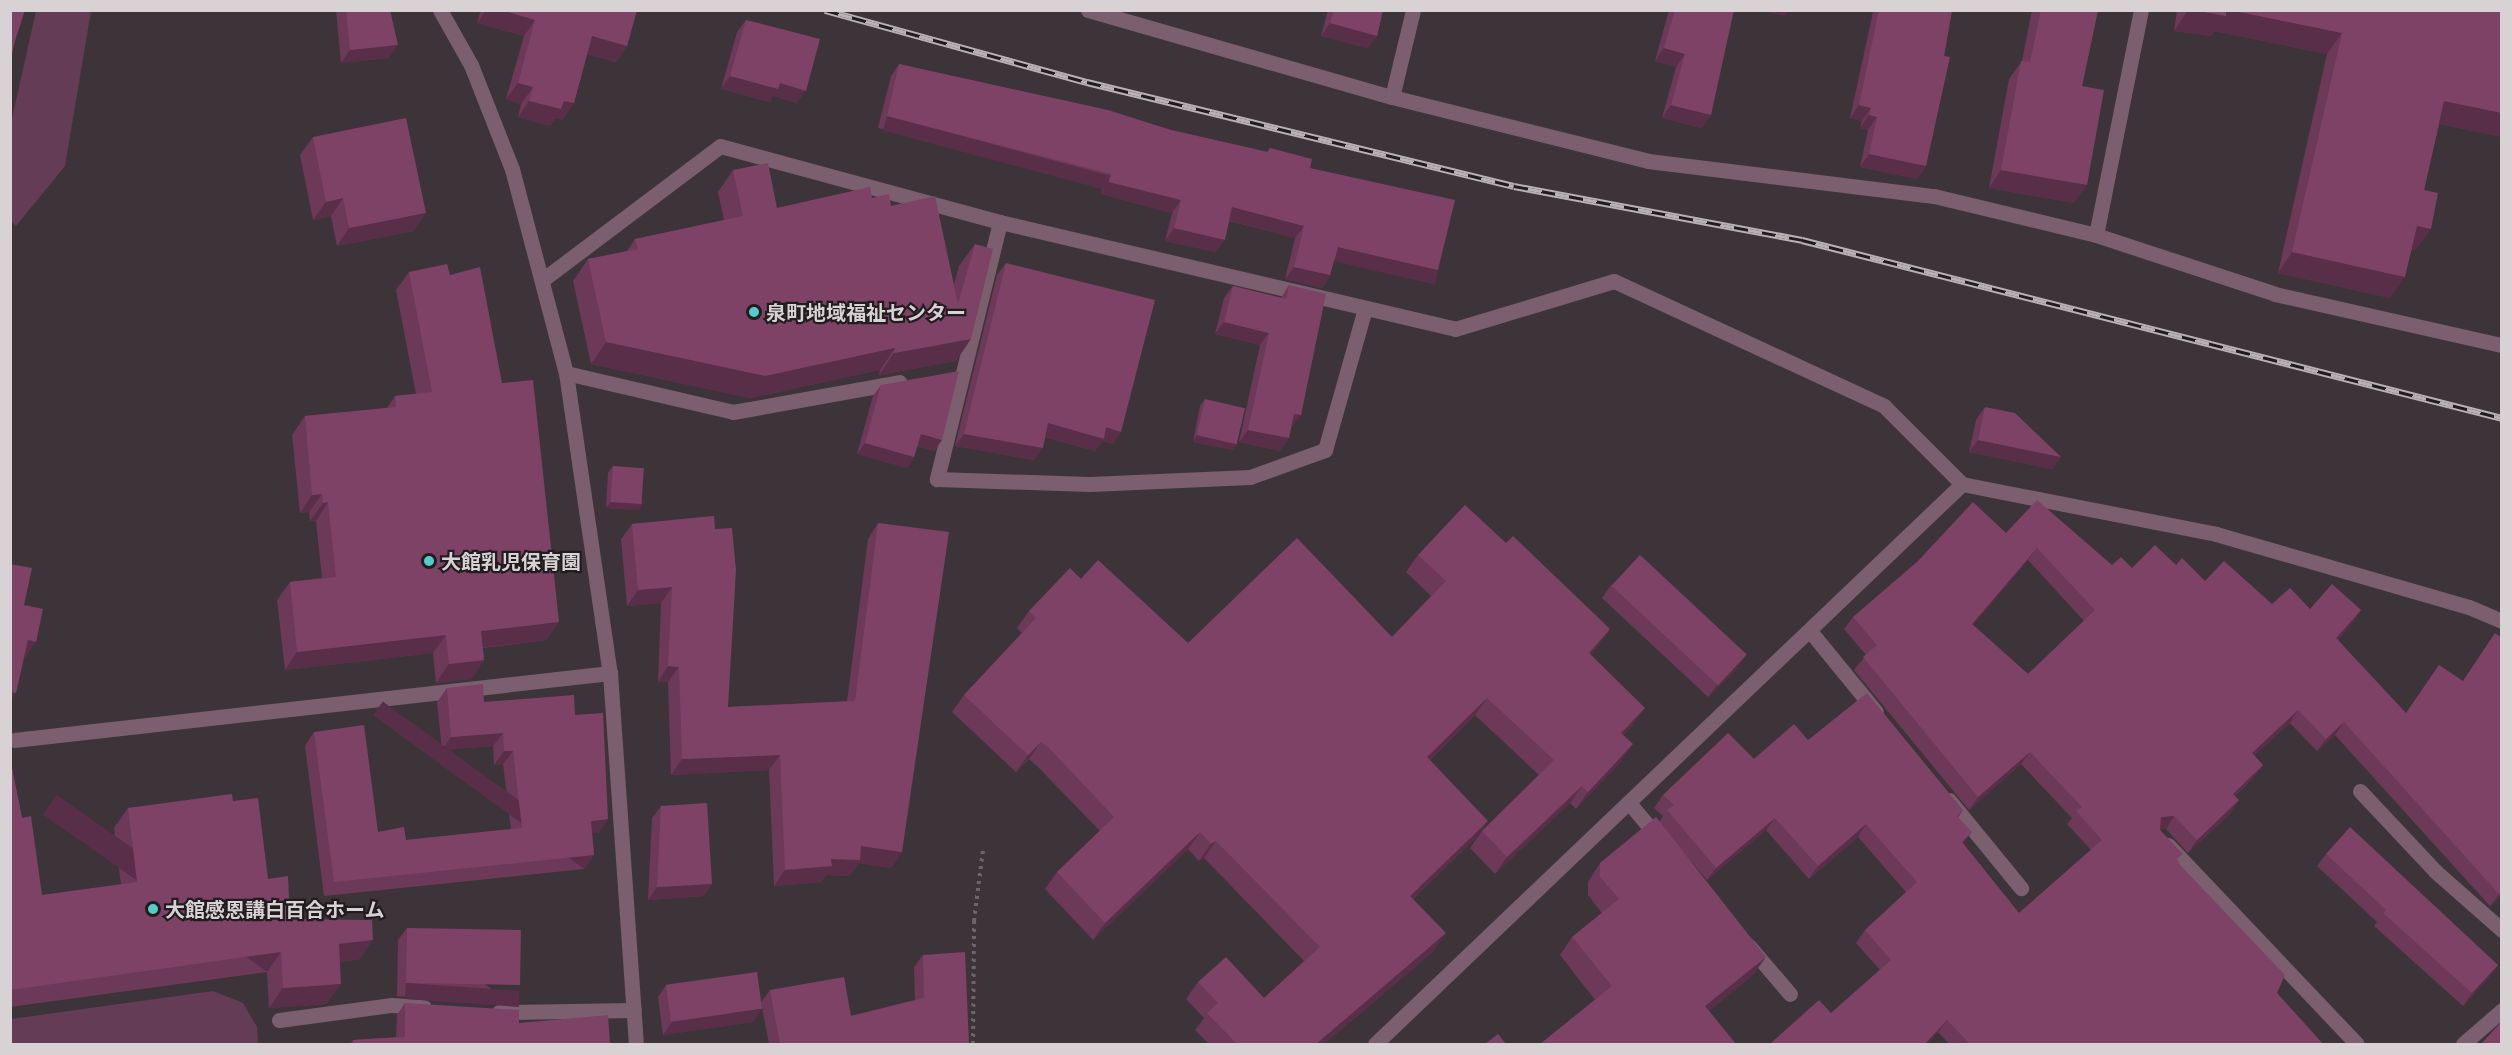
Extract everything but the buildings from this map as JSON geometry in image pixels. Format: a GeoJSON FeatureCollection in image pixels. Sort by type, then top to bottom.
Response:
{"type":"FeatureCollection","features":[{"type":"Feature","properties":{"kind":"street"},"geometry":{"type":"LineString","coordinates":[[440,10],[471,65],[512,169],[545,278],[566,373],[610,673],[636,1044]]}},
{"type":"Feature","properties":{"kind":"street"},"geometry":{"type":"LineString","coordinates":[[1088,10],[1392,97],[1648,161],[1934,196],[2096,235],[2275,294],[2502,345]]}},
{"type":"Feature","properties":{"kind":"street"},"geometry":{"type":"LineString","coordinates":[[1392,97],[1413,10]]}},
{"type":"Feature","properties":{"kind":"street"},"geometry":{"type":"LineString","coordinates":[[2096,235],[2141,10]]}},
{"type":"Feature","properties":{"kind":"street"},"geometry":{"type":"LineString","coordinates":[[545,278],[720,146],[1000,222],[1455,329],[1614,281],[1884,406],[1962,484],[2216,534],[2469,607],[2502,621]]}},
{"type":"Feature","properties":{"kind":"street"},"geometry":{"type":"LineString","coordinates":[[1000,222],[967,369],[938,479],[1090,484],[1250,477],[1325,450],[1365,309]]}},
{"type":"Feature","properties":{"kind":"street"},"geometry":{"type":"LineString","coordinates":[[944,373],[967,369]]}},
{"type":"Feature","properties":{"kind":"street"},"geometry":{"type":"LineString","coordinates":[[566,373],[733,412],[920,378]]}},
{"type":"Feature","properties":{"kind":"street"},"geometry":{"type":"LineString","coordinates":[[1375,1044],[1630,804],[1962,484]]}},
{"type":"Feature","properties":{"kind":"street"},"geometry":{"type":"LineString","coordinates":[[1810,631],[1885,723]]}},
{"type":"Feature","properties":{"kind":"street"},"geometry":{"type":"LineString","coordinates":[[14,740],[610,673]]}},
{"type":"Feature","properties":{"kind":"street"},"geometry":{"type":"LineString","coordinates":[[1938,787],[2021,888]]}},
{"type":"Feature","properties":{"kind":"street"},"geometry":{"type":"LineString","coordinates":[[2360,791],[2435,871],[2502,930]]}},
{"type":"Feature","properties":{"kind":"street"},"geometry":{"type":"LineString","coordinates":[[1630,804],[1676,859]]}},
{"type":"Feature","properties":{"kind":"street"},"geometry":{"type":"LineString","coordinates":[[2159,836],[2357,1044]]}},
{"type":"Feature","properties":{"kind":"street"},"geometry":{"type":"LineString","coordinates":[[1737,931],[1790,994]]}},
{"type":"Feature","properties":{"kind":"street"},"geometry":{"type":"LineString","coordinates":[[279,1020],[392,1005],[437,1008]]}},
{"type":"Feature","properties":{"kind":"street"},"geometry":{"type":"LineString","coordinates":[[483,1011],[634,1010]]}},
{"type":"Feature","properties":{"kind":"street"},"geometry":{"type":"LineString","coordinates":[[2463,1044],[2502,1010]]}},
{"type":"Feature","properties":{"kind":"path"},"geometry":{"type":"LineString","coordinates":[[974,1044],[974,921],[983,850]]}},
{"type":"Feature","properties":{"kind":"shaded area"},"geometry":{"type":"Polygon","coordinates":[[[36,11],[91,11],[65,166],[16,226],[11,221],[11,123],[36,11]]]}},
{"type":"Feature","properties":{"kind":"shaded area"},"geometry":{"type":"Polygon","coordinates":[[[213,991],[243,1003],[257,1027],[258,1044],[11,1044],[11,1019],[213,991]]]}},
{"type":"Feature","properties":{"kind":"railway"},"geometry":{"type":"LineString","coordinates":[[825,10],[1087,82],[1514,186],[1802,240],[2502,418]]}},
{"type":"Feature","properties":{"kind":"place","name":"泉町地域福祉センター"},"geometry":{"type":"Point","coordinates":[754,312]}},
{"type":"Feature","properties":{"kind":"place","name":"大館乳児保育園"},"geometry":{"type":"Point","coordinates":[429,561]}},
{"type":"Feature","properties":{"kind":"place","name":"大館感恩講白百合ホーム"},"geometry":{"type":"Point","coordinates":[153,909]}}]}
